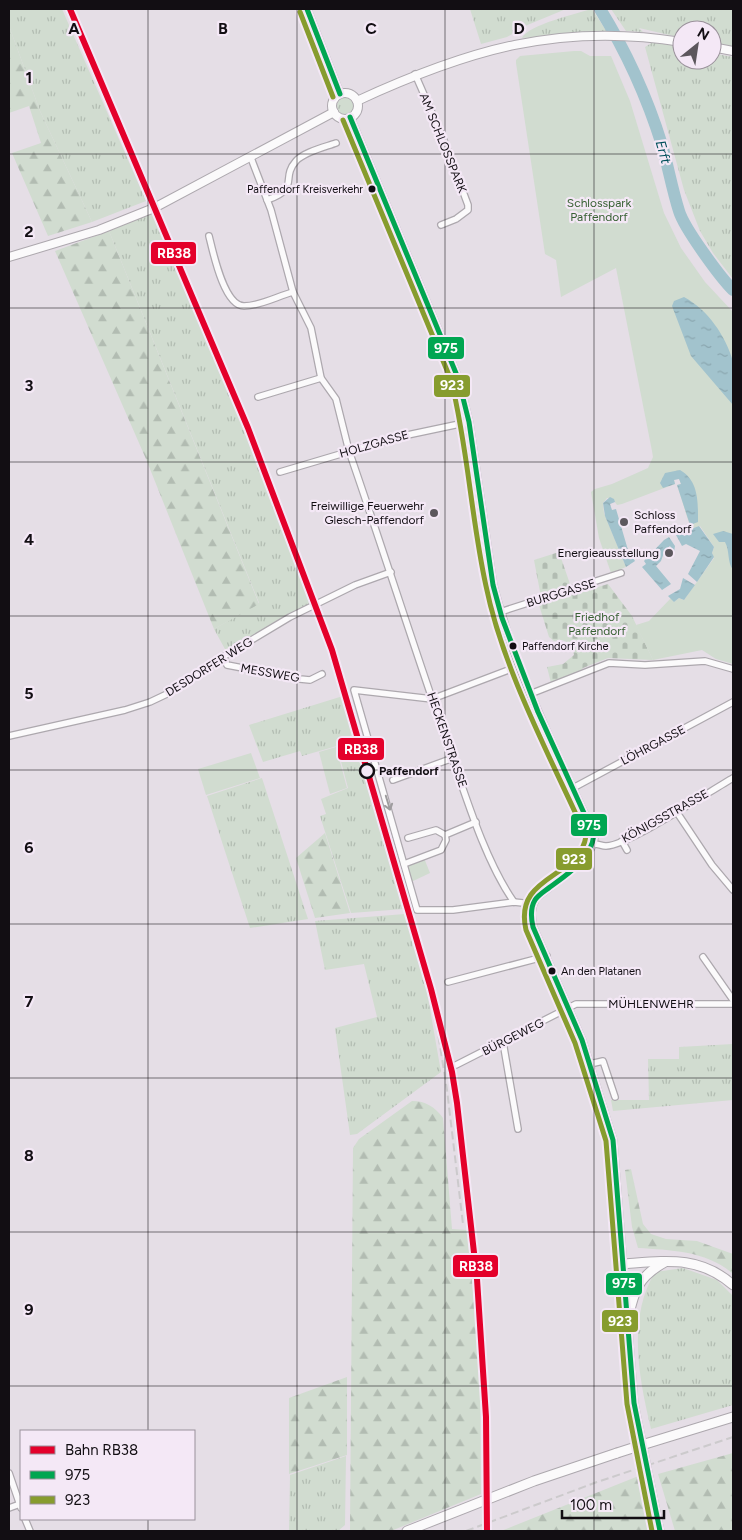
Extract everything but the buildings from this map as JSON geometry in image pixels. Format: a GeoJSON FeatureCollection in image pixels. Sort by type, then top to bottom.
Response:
{"type":"FeatureCollection","features":[{"type":"Feature","properties":{"kind":"main road"},"geometry":{"type":"LineString","coordinates":[[357,100],[416,74],[496,48],[547,39],[601,36],[672,41]]}},
{"type":"Feature","properties":{"kind":"main road"},"geometry":{"type":"LineString","coordinates":[[340,94],[351,94],[357,100],[358,108],[350,117],[341,118],[334,112],[333,101],[340,94]]}},
{"type":"Feature","properties":{"kind":"main road"},"geometry":{"type":"LineString","coordinates":[[9,257],[99,230],[154,208],[334,112]]}},
{"type":"Feature","properties":{"kind":"main road"},"geometry":{"type":"LineString","coordinates":[[627,1322],[632,1300],[640,1281],[647,1273],[666,1261]]}},
{"type":"Feature","properties":{"kind":"main road"},"geometry":{"type":"LineString","coordinates":[[622,1264],[688,1261],[721,1274],[733,1285]]}},
{"type":"Feature","properties":{"kind":"main road"},"geometry":{"type":"LineString","coordinates":[[407,1531],[534,1481],[733,1417]]}},
{"type":"Feature","properties":{"kind":"street"},"geometry":{"type":"LineString","coordinates":[[307,9],[340,94]]}},
{"type":"Feature","properties":{"kind":"street","name":"AM SCHLOSSPARK"},"geometry":{"type":"LineString","coordinates":[[416,74],[468,205],[468,210],[456,219],[441,225]]}},
{"type":"Feature","properties":{"kind":"street"},"geometry":{"type":"LineString","coordinates":[[350,117],[411,267],[451,358],[469,422],[493,585],[500,612],[530,694],[594,835],[595,844],[587,856],[542,892],[532,904],[533,927],[570,1008],[590,1064],[613,1140],[634,1403],[660,1531]]}},
{"type":"Feature","properties":{"kind":"street"},"geometry":{"type":"LineString","coordinates":[[267,200],[282,194],[286,190],[292,166],[297,158],[336,143]]}},
{"type":"Feature","properties":{"kind":"street","name":"HECKENSTRASSE"},"geometry":{"type":"LineString","coordinates":[[250,158],[267,200],[288,267],[293,292],[311,328],[321,378],[336,399],[349,451],[452,758],[476,822],[506,890],[514,902]]}},
{"type":"Feature","properties":{"kind":"street"},"geometry":{"type":"LineString","coordinates":[[209,236],[222,281],[232,302],[242,306],[251,305],[293,292]]}},
{"type":"Feature","properties":{"kind":"street"},"geometry":{"type":"LineString","coordinates":[[258,397],[321,378]]}},
{"type":"Feature","properties":{"kind":"street","name":"HOLZGASSE"},"geometry":{"type":"LineString","coordinates":[[280,472],[398,437],[469,422]]}},
{"type":"Feature","properties":{"kind":"street","name":"DESDORFER WEG"},"geometry":{"type":"LineString","coordinates":[[9,736],[125,710],[150,702],[169,693],[223,657],[290,617],[356,585],[391,572]]}},
{"type":"Feature","properties":{"kind":"street","name":"BURGGASSE"},"geometry":{"type":"LineString","coordinates":[[500,612],[621,573]]}},
{"type":"Feature","properties":{"kind":"street","name":"MESSWEG"},"geometry":{"type":"LineString","coordinates":[[223,657],[226,666],[300,679],[310,680],[322,674]]}},
{"type":"Feature","properties":{"kind":"street"},"geometry":{"type":"LineString","coordinates":[[530,694],[609,663],[645,665],[705,661],[733,669]]}},
{"type":"Feature","properties":{"kind":"street"},"geometry":{"type":"LineString","coordinates":[[511,669],[432,699],[354,690],[417,910],[453,910],[514,902],[532,904]]}},
{"type":"Feature","properties":{"kind":"street","name":"LÖHRGASSE"},"geometry":{"type":"LineString","coordinates":[[573,788],[733,702]]}},
{"type":"Feature","properties":{"kind":"street"},"geometry":{"type":"LineString","coordinates":[[394,780],[452,758]]}},
{"type":"Feature","properties":{"kind":"street","name":"KÖNIGSSTRASSE"},"geometry":{"type":"LineString","coordinates":[[595,844],[607,846],[622,841],[733,778]]}},
{"type":"Feature","properties":{"kind":"street"},"geometry":{"type":"LineString","coordinates":[[676,811],[712,865],[733,890]]}},
{"type":"Feature","properties":{"kind":"street"},"geometry":{"type":"LineString","coordinates":[[445,835],[476,822]]}},
{"type":"Feature","properties":{"kind":"street"},"geometry":{"type":"LineString","coordinates":[[408,838],[436,830],[445,835]]}},
{"type":"Feature","properties":{"kind":"street"},"geometry":{"type":"LineString","coordinates":[[404,864],[441,850],[446,840],[445,835]]}},
{"type":"Feature","properties":{"kind":"street"},"geometry":{"type":"LineString","coordinates":[[622,841],[627,850]]}},
{"type":"Feature","properties":{"kind":"street"},"geometry":{"type":"LineString","coordinates":[[448,982],[547,956]]}},
{"type":"Feature","properties":{"kind":"street"},"geometry":{"type":"LineString","coordinates":[[703,957],[733,1002]]}},
{"type":"Feature","properties":{"kind":"street","name":"MÜHLENWEHR"},"geometry":{"type":"LineString","coordinates":[[570,1008],[576,1004],[733,1002]]}},
{"type":"Feature","properties":{"kind":"street","name":"BÜRGEWEG"},"geometry":{"type":"LineString","coordinates":[[456,1065],[570,1008]]}},
{"type":"Feature","properties":{"kind":"street"},"geometry":{"type":"LineString","coordinates":[[503,1042],[518,1129]]}},
{"type":"Feature","properties":{"kind":"street"},"geometry":{"type":"LineString","coordinates":[[590,1064],[604,1061],[615,1097]]}},
{"type":"Feature","properties":{"kind":"street"},"geometry":{"type":"LineString","coordinates":[[9,1473],[20,1503]]}},
{"type":"Feature","properties":{"kind":"green space"},"geometry":{"type":"Polygon","coordinates":[[[9,9],[62,9],[146,201],[92,222],[40,111],[9,26],[9,9]]]}},
{"type":"Feature","properties":{"kind":"green space"},"geometry":{"type":"Polygon","coordinates":[[[470,9],[566,9],[525,26],[507,37],[481,44],[470,9]]]}},
{"type":"Feature","properties":{"kind":"green space"},"geometry":{"type":"Polygon","coordinates":[[[592,9],[607,32],[522,38],[526,33],[543,24],[592,9]]]}},
{"type":"Feature","properties":{"kind":"green space"},"geometry":{"type":"Polygon","coordinates":[[[611,9],[733,9],[733,47],[722,45],[722,20],[672,20],[672,36],[639,28],[643,32],[626,31],[611,9]]]}},
{"type":"Feature","properties":{"kind":"green space"},"geometry":{"type":"Polygon","coordinates":[[[9,26],[40,111],[92,222],[48,236],[12,153],[41,143],[29,106],[9,113],[9,26]]]}},
{"type":"Feature","properties":{"kind":"green space"},"geometry":{"type":"Polygon","coordinates":[[[653,42],[672,45],[672,70],[722,70],[722,55],[733,57],[733,279],[713,253],[700,231],[684,190],[645,47],[653,42]]]}},
{"type":"Feature","properties":{"kind":"green space","name":"Schlosspark Paffendorf"},"geometry":{"type":"Polygon","coordinates":[[[581,51],[590,56],[611,56],[630,101],[664,213],[681,248],[705,282],[733,312],[733,664],[716,659],[702,650],[653,660],[636,625],[649,621],[671,598],[674,602],[679,598],[684,600],[714,558],[712,553],[714,547],[700,526],[691,529],[677,485],[681,484],[679,478],[674,480],[675,484],[622,504],[617,505],[612,498],[607,498],[603,503],[604,513],[626,567],[611,573],[599,538],[591,492],[648,468],[653,457],[652,451],[616,268],[561,297],[556,260],[545,254],[516,63],[520,56],[581,51]]]}},
{"type":"Feature","properties":{"kind":"green space"},"geometry":{"type":"Polygon","coordinates":[[[346,97],[352,100],[355,106],[352,112],[346,115],[340,112],[337,106],[340,100],[346,97]]]}},
{"type":"Feature","properties":{"kind":"green space"},"geometry":{"type":"Polygon","coordinates":[[[152,213],[245,429],[311,604],[226,651],[214,629],[259,603],[109,231],[152,213]]]}},
{"type":"Feature","properties":{"kind":"green space"},"geometry":{"type":"Polygon","coordinates":[[[109,231],[259,604],[214,629],[146,459],[55,251],[109,231]]]}},
{"type":"Feature","properties":{"kind":"green space"},"geometry":{"type":"Polygon","coordinates":[[[559,552],[571,587],[541,597],[534,560],[559,552]]]}},
{"type":"Feature","properties":{"kind":"green space","name":"Friedhof Paffendorf"},"geometry":{"type":"Polygon","coordinates":[[[608,584],[632,616],[653,660],[608,658],[583,668],[580,672],[551,683],[547,667],[563,664],[574,655],[572,644],[562,640],[554,641],[549,637],[539,605],[608,584]]]}},
{"type":"Feature","properties":{"kind":"green space"},"geometry":{"type":"Polygon","coordinates":[[[343,696],[404,909],[351,913],[320,816],[326,814],[321,799],[348,788],[337,746],[302,756],[300,751],[263,762],[249,725],[343,696]]]}},
{"type":"Feature","properties":{"kind":"green space"},"geometry":{"type":"Polygon","coordinates":[[[336,747],[347,788],[330,794],[319,752],[336,747]]]}},
{"type":"Feature","properties":{"kind":"green space"},"geometry":{"type":"Polygon","coordinates":[[[251,753],[260,778],[206,795],[198,769],[251,753]]]}},
{"type":"Feature","properties":{"kind":"green space"},"geometry":{"type":"Polygon","coordinates":[[[262,778],[308,919],[250,928],[207,796],[262,778]]]}},
{"type":"Feature","properties":{"kind":"green space"},"geometry":{"type":"Polygon","coordinates":[[[325,833],[350,913],[315,918],[296,858],[325,833]]]}},
{"type":"Feature","properties":{"kind":"green space"},"geometry":{"type":"Polygon","coordinates":[[[424,858],[430,873],[411,882],[406,865],[424,858]]]}},
{"type":"Feature","properties":{"kind":"green space"},"geometry":{"type":"Polygon","coordinates":[[[405,914],[427,992],[441,1072],[357,1134],[350,1135],[335,1028],[377,1017],[364,964],[325,970],[315,921],[405,914]]]}},
{"type":"Feature","properties":{"kind":"green space"},"geometry":{"type":"Polygon","coordinates":[[[733,1044],[733,1100],[613,1111],[611,1100],[649,1100],[648,1059],[679,1059],[679,1047],[733,1044]]]}},
{"type":"Feature","properties":{"kind":"green space"},"geometry":{"type":"Polygon","coordinates":[[[412,1101],[430,1105],[443,1118],[452,1229],[467,1230],[480,1362],[481,1494],[391,1531],[350,1531],[353,1148],[359,1139],[412,1101]]]}},
{"type":"Feature","properties":{"kind":"green space"},"geometry":{"type":"Polygon","coordinates":[[[631,1169],[643,1224],[651,1234],[666,1239],[697,1241],[733,1254],[733,1274],[723,1266],[700,1256],[676,1251],[638,1248],[632,1227],[625,1170],[631,1169]]]}},
{"type":"Feature","properties":{"kind":"green space"},"geometry":{"type":"Polygon","coordinates":[[[683,1268],[717,1280],[733,1296],[733,1405],[651,1429],[643,1390],[638,1349],[641,1309],[646,1290],[655,1272],[683,1268]]]}},
{"type":"Feature","properties":{"kind":"green space"},"geometry":{"type":"Polygon","coordinates":[[[347,1377],[347,1455],[289,1474],[289,1398],[347,1377]]]}},
{"type":"Feature","properties":{"kind":"green space"},"geometry":{"type":"Polygon","coordinates":[[[733,1453],[733,1531],[675,1531],[658,1474],[733,1453]]]}},
{"type":"Feature","properties":{"kind":"green space"},"geometry":{"type":"Polygon","coordinates":[[[346,1456],[345,1525],[338,1531],[289,1531],[290,1475],[346,1456]]]}},
{"type":"Feature","properties":{"kind":"green space"},"geometry":{"type":"Polygon","coordinates":[[[641,1475],[658,1531],[501,1531],[641,1475]]]}},
{"type":"Feature","properties":{"kind":"water"},"geometry":{"type":"Polygon","coordinates":[[[684,297],[693,302],[708,316],[730,351],[734,366],[733,405],[691,356],[672,306],[674,301],[684,297]]]}},
{"type":"Feature","properties":{"kind":"water"},"geometry":{"type":"Polygon","coordinates":[[[680,470],[691,480],[696,493],[698,522],[690,525],[677,485],[681,484],[679,479],[674,480],[675,484],[663,488],[660,483],[665,473],[680,470]]]}},
{"type":"Feature","properties":{"kind":"water"},"geometry":{"type":"Polygon","coordinates":[[[610,497],[614,499],[615,502],[610,504],[612,510],[616,509],[628,550],[635,561],[626,567],[605,516],[603,503],[610,497]]]}},
{"type":"Feature","properties":{"kind":"water"},"geometry":{"type":"Polygon","coordinates":[[[699,526],[714,547],[712,553],[714,557],[697,582],[688,574],[700,551],[686,544],[682,546],[676,535],[683,532],[684,536],[692,533],[691,529],[699,526]]]}},
{"type":"Feature","properties":{"kind":"water"},"geometry":{"type":"Polygon","coordinates":[[[723,531],[733,534],[733,570],[725,542],[719,542],[713,534],[723,531]]]}},
{"type":"Feature","properties":{"kind":"water"},"geometry":{"type":"Polygon","coordinates":[[[669,537],[675,546],[674,552],[670,546],[656,566],[671,584],[662,590],[642,567],[646,564],[644,561],[669,537]]]}},
{"type":"Feature","properties":{"kind":"water"},"geometry":{"type":"Polygon","coordinates":[[[683,578],[695,585],[684,600],[679,598],[674,602],[668,596],[680,589],[683,578]]]}},
{"type":"Feature","properties":{"kind":"waterway","name":"Erft"},"geometry":{"type":"LineString","coordinates":[[600,9],[627,58],[650,109],[682,219],[703,252],[733,290]]}},
{"type":"Feature","properties":{"kind":"railway"},"geometry":{"type":"LineString","coordinates":[[431,989],[447,1090],[463,1224]]}},
{"type":"Feature","properties":{"kind":"railway"},"geometry":{"type":"LineString","coordinates":[[466,1531],[597,1482],[733,1437]]}},
{"type":"Feature","properties":{"kind":"rail line","name":"RB38"},"geometry":{"type":"LineString","coordinates":[[70,9],[248,428],[332,650],[431,989],[452,1072],[457,1103],[477,1279],[486,1417],[487,1531]]}},
{"type":"Feature","properties":{"kind":"transit line","name":"975"},"geometry":{"type":"LineString","coordinates":[[307,9],[340,94]]}},
{"type":"Feature","properties":{"kind":"transit line","name":"923"},"geometry":{"type":"LineString","coordinates":[[300,12],[333,97]]}},
{"type":"Feature","properties":{"kind":"transit line","name":"975"},"geometry":{"type":"LineString","coordinates":[[350,117],[458,378],[469,422],[493,585],[502,618],[538,712],[594,835],[592,844],[584,859],[536,898],[531,913],[533,927],[582,1040],[613,1140],[634,1403],[660,1531]]}},
{"type":"Feature","properties":{"kind":"transit line","name":"923"},"geometry":{"type":"LineString","coordinates":[[343,120],[451,380],[462,431],[481,560],[494,618],[504,650],[529,713],[586,836],[581,850],[572,861],[538,887],[529,898],[525,912],[526,930],[575,1043],[606,1141],[627,1404],[652,1531]]}},
{"type":"Feature","properties":{"kind":"place","name":"Paffendorf Kreisverkehr"},"geometry":{"type":"Point","coordinates":[372,189]}},
{"type":"Feature","properties":{"kind":"place","name":"Freiwillige Feuerwehr Glesch-Paffendorf"},"geometry":{"type":"Point","coordinates":[434,513]}},
{"type":"Feature","properties":{"kind":"place","name":"Schloss Paffendorf"},"geometry":{"type":"Point","coordinates":[624,522]}},
{"type":"Feature","properties":{"kind":"place","name":"Energieausstellung"},"geometry":{"type":"Point","coordinates":[669,553]}},
{"type":"Feature","properties":{"kind":"place","name":"Paffendorf Kirche"},"geometry":{"type":"Point","coordinates":[513,646]}},
{"type":"Feature","properties":{"kind":"place","name":"Paffendorf"},"geometry":{"type":"Point","coordinates":[367,771]}},
{"type":"Feature","properties":{"kind":"place","name":"An den Platanen"},"geometry":{"type":"Point","coordinates":[552,971]}}]}
